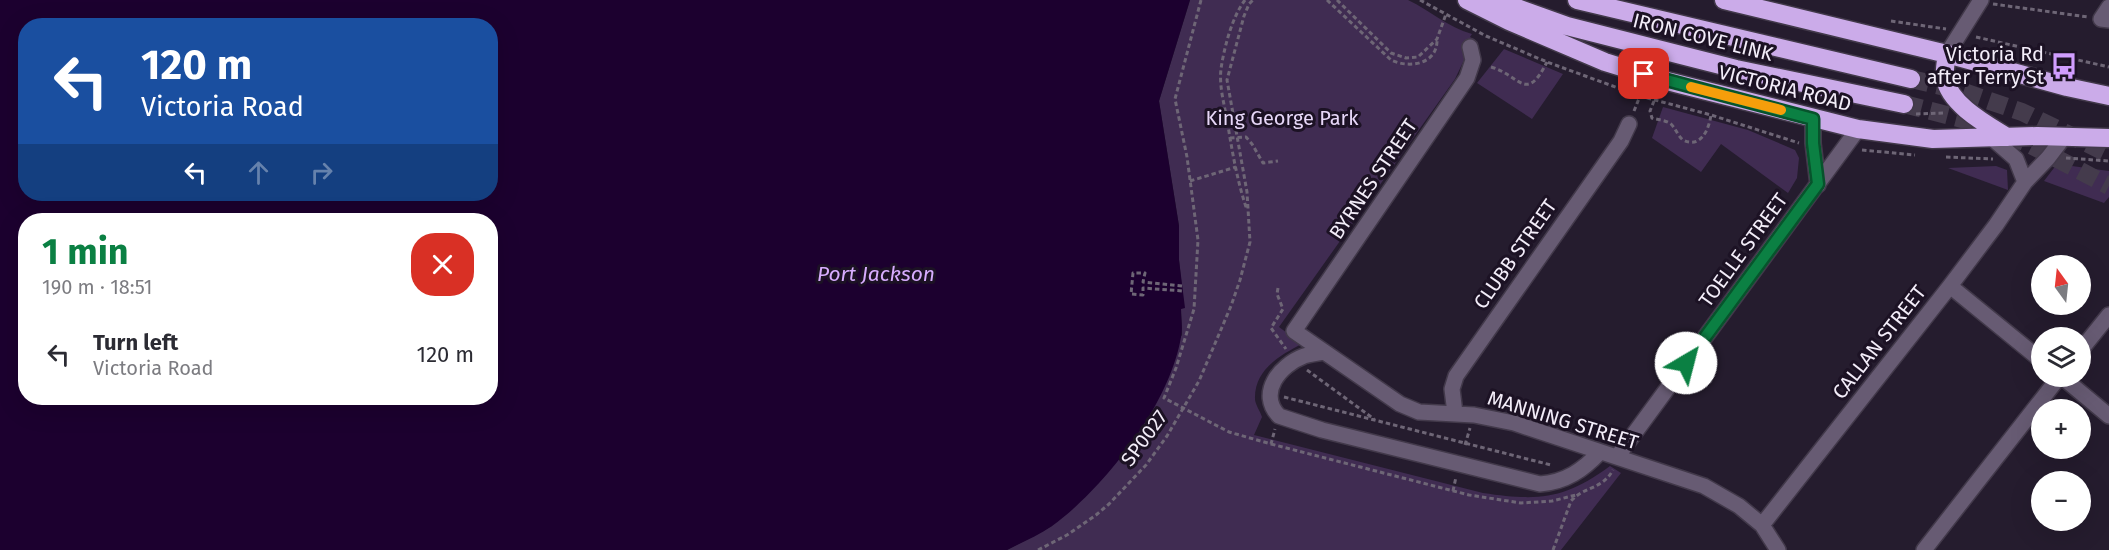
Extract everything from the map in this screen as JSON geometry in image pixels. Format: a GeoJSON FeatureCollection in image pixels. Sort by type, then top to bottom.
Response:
{"type":"FeatureCollection","features":[{"type":"Feature","properties":{"kind":"highway","name":"VICTORIA ROAD"},"geometry":{"type":"LineString","coordinates":[[1467,0],[1509,21],[1605,62],[1663,80],[1858,129],[1933,139],[2109,138]]}},
{"type":"Feature","properties":{"kind":"highway","name":"IRON COVE LINK"},"geometry":{"type":"LineString","coordinates":[[1495,0],[1567,26],[1908,109]]}},
{"type":"Feature","properties":{"kind":"highway","name":"IRON COVE LINK"},"geometry":{"type":"LineString","coordinates":[[1577,0],[1911,79]]}},
{"type":"Feature","properties":{"kind":"highway"},"geometry":{"type":"LineString","coordinates":[[1724,0],[2109,96]]}},
{"type":"Feature","properties":{"kind":"highway"},"geometry":{"type":"LineString","coordinates":[[1947,54],[1945,78],[1951,93],[1999,138]]}},
{"type":"Feature","properties":{"kind":"street"},"geometry":{"type":"LineString","coordinates":[[1947,54],[1980,1]]}},
{"type":"Feature","properties":{"kind":"street","name":"BYRNES STREET"},"geometry":{"type":"LineString","coordinates":[[1294,331],[1467,78],[1473,60],[1470,47]]}},
{"type":"Feature","properties":{"kind":"street"},"geometry":{"type":"LineString","coordinates":[[1813,119],[1813,143],[1818,184]]}},
{"type":"Feature","properties":{"kind":"street","name":"CLUBB STREET"},"geometry":{"type":"LineString","coordinates":[[1455,413],[1452,389],[1455,376],[1621,141],[1629,124]]}},
{"type":"Feature","properties":{"kind":"street","name":"TOELLE STREET"},"geometry":{"type":"LineString","coordinates":[[1617,457],[1858,129]]}},
{"type":"Feature","properties":{"kind":"street","name":"CALLAN STREET"},"geometry":{"type":"LineString","coordinates":[[1762,525],[1950,286],[2025,182],[2064,137]]}},
{"type":"Feature","properties":{"kind":"street"},"geometry":{"type":"LineString","coordinates":[[1999,138],[2016,159],[2025,182]]}},
{"type":"Feature","properties":{"kind":"street"},"geometry":{"type":"LineString","coordinates":[[1950,286],[2031,352]]}},
{"type":"Feature","properties":{"kind":"street"},"geometry":{"type":"LineString","coordinates":[[2091,337],[2109,315]]}},
{"type":"Feature","properties":{"kind":"street","name":"MANNING STREET"},"geometry":{"type":"LineString","coordinates":[[1294,331],[1407,408],[1428,413],[1474,415],[1514,423],[1704,486],[1739,506],[1762,525],[1778,550]]}},
{"type":"Feature","properties":{"kind":"street"},"geometry":{"type":"LineString","coordinates":[[1324,352],[1304,356],[1294,361],[1273,380],[1269,396],[1279,416],[1322,430],[1533,483],[1548,483],[1568,478],[1582,470],[1600,452]]}},
{"type":"Feature","properties":{"kind":"street"},"geometry":{"type":"LineString","coordinates":[[1924,550],[2052,387]]}},
{"type":"Feature","properties":{"kind":"street"},"geometry":{"type":"LineString","coordinates":[[2074,387],[2109,416]]}},
{"type":"Feature","properties":{"kind":"path"},"geometry":{"type":"LineString","coordinates":[[1201,0],[1175,99],[1198,240],[1194,309],[1164,398],[1229,432],[1469,495],[1521,503],[1552,501],[1576,495],[1603,483],[1613,471],[1617,457]]}},
{"type":"Feature","properties":{"kind":"path"},"geometry":{"type":"LineString","coordinates":[[1245,0],[1234,17],[1221,69],[1230,138],[1240,190],[1249,217]]}},
{"type":"Feature","properties":{"kind":"path"},"geometry":{"type":"LineString","coordinates":[[1249,217],[1247,192],[1227,80],[1244,16],[1253,0]]}},
{"type":"Feature","properties":{"kind":"path"},"geometry":{"type":"LineString","coordinates":[[1327,0],[1385,54],[1399,64],[1414,65],[1429,58],[1437,47],[1437,39],[1446,14],[1420,0]]}},
{"type":"Feature","properties":{"kind":"path"},"geometry":{"type":"LineString","coordinates":[[1337,0],[1391,53],[1399,57],[1418,57],[1437,39]]}},
{"type":"Feature","properties":{"kind":"path"},"geometry":{"type":"LineString","coordinates":[[1980,1],[2106,15]]}},
{"type":"Feature","properties":{"kind":"path"},"geometry":{"type":"LineString","coordinates":[[1983,39],[2109,67]]}},
{"type":"Feature","properties":{"kind":"path"},"geometry":{"type":"LineString","coordinates":[[1491,67],[1507,72],[1524,85],[1534,82],[1541,75],[1547,62]]}},
{"type":"Feature","properties":{"kind":"path"},"geometry":{"type":"LineString","coordinates":[[1654,100],[1650,111],[1652,118],[1672,125],[1683,139],[1700,140],[1706,135],[1711,115]]}},
{"type":"Feature","properties":{"kind":"path"},"geometry":{"type":"LineString","coordinates":[[1908,109],[1948,113],[1942,105]]}},
{"type":"Feature","properties":{"kind":"path"},"geometry":{"type":"LineString","coordinates":[[1230,138],[1246,137],[1263,163],[1278,161]]}},
{"type":"Feature","properties":{"kind":"path"},"geometry":{"type":"LineString","coordinates":[[1190,181],[1236,167]]}},
{"type":"Feature","properties":{"kind":"path","name":"SP0027"},"geometry":{"type":"LineString","coordinates":[[1038,550],[1067,535],[1109,504],[1146,465],[1167,436],[1199,381],[1231,306],[1250,242],[1249,217]]}},
{"type":"Feature","properties":{"kind":"path"},"geometry":{"type":"LineString","coordinates":[[1182,286],[1143,282],[1145,273],[1133,273],[1131,294],[1143,295],[1143,288],[1183,291]]}},
{"type":"Feature","properties":{"kind":"path"},"geometry":{"type":"LineString","coordinates":[[1294,361],[1377,422]]}},
{"type":"Feature","properties":{"kind":"path"},"geometry":{"type":"LineString","coordinates":[[1271,444],[1284,397],[1561,468]]}},
{"type":"Feature","properties":{"kind":"path"},"geometry":{"type":"LineString","coordinates":[[1460,465],[1474,415]]}},
{"type":"Feature","properties":{"kind":"path"},"geometry":{"type":"LineString","coordinates":[[1553,550],[1571,501],[1576,495]]}},
{"type":"Feature","properties":{"kind":"green space","name":"King George Park"},"geometry":{"type":"Polygon","coordinates":[[[1190,0],[1408,0],[1472,34],[1470,37],[1474,39],[1455,79],[1279,327],[1302,344],[1277,359],[1259,380],[1255,399],[1262,417],[1254,435],[1502,496],[1535,497],[1564,492],[1610,466],[1621,473],[1561,550],[1007,550],[1052,526],[1182,335],[1181,309],[1184,307],[1179,260],[1179,226],[1159,101],[1190,0]]]}},
{"type":"Feature","properties":{"kind":"green space"},"geometry":{"type":"Polygon","coordinates":[[[1504,49],[1563,74],[1532,119],[1477,83],[1504,49]]]}},
{"type":"Feature","properties":{"kind":"green space"},"geometry":{"type":"Polygon","coordinates":[[[1663,107],[1748,130],[1795,150],[1799,158],[1797,178],[1788,193],[1721,144],[1701,172],[1652,138],[1663,107]]]}},
{"type":"Feature","properties":{"kind":"green space"},"geometry":{"type":"Polygon","coordinates":[[[2057,164],[2109,171],[2109,197],[2104,203],[2044,181],[2057,164]]]}},
{"type":"Feature","properties":{"kind":"green space"},"geometry":{"type":"Polygon","coordinates":[[[1996,166],[2007,170],[2008,190],[1948,168],[1996,166]]]}},
{"type":"Feature","properties":{"kind":"water","name":"Port Jackson"},"geometry":{"type":"Polygon","coordinates":[[[0,0],[1190,0],[1159,101],[1179,226],[1179,260],[1185,308],[1181,309],[1182,334],[1175,362],[1150,416],[1114,466],[1073,509],[1052,526],[1007,550],[0,550],[0,0]]]}},
{"type":"Feature","properties":{"kind":"tunnel"},"geometry":{"type":"LineString","coordinates":[[1911,79],[1958,90],[2022,112],[2109,154]]}},
{"type":"Feature","properties":{"kind":"tunnel"},"geometry":{"type":"LineString","coordinates":[[1904,104],[1966,120],[2027,143],[2109,186]]}},
{"type":"Feature","properties":{"kind":"slow traffic"},"geometry":{"type":"LineString","coordinates":[[1691,87],[1781,110]]}},
{"type":"Feature","properties":{"kind":"place","name":"Victoria Rd after Terry St"},"geometry":{"type":"Point","coordinates":[2064,66]}},
{"type":"Feature","properties":{"kind":"route"},"geometry":{"type":"LineString","coordinates":[[1644,74],[1813,119],[1814,160],[1818,184],[1686,363]]}}]}
